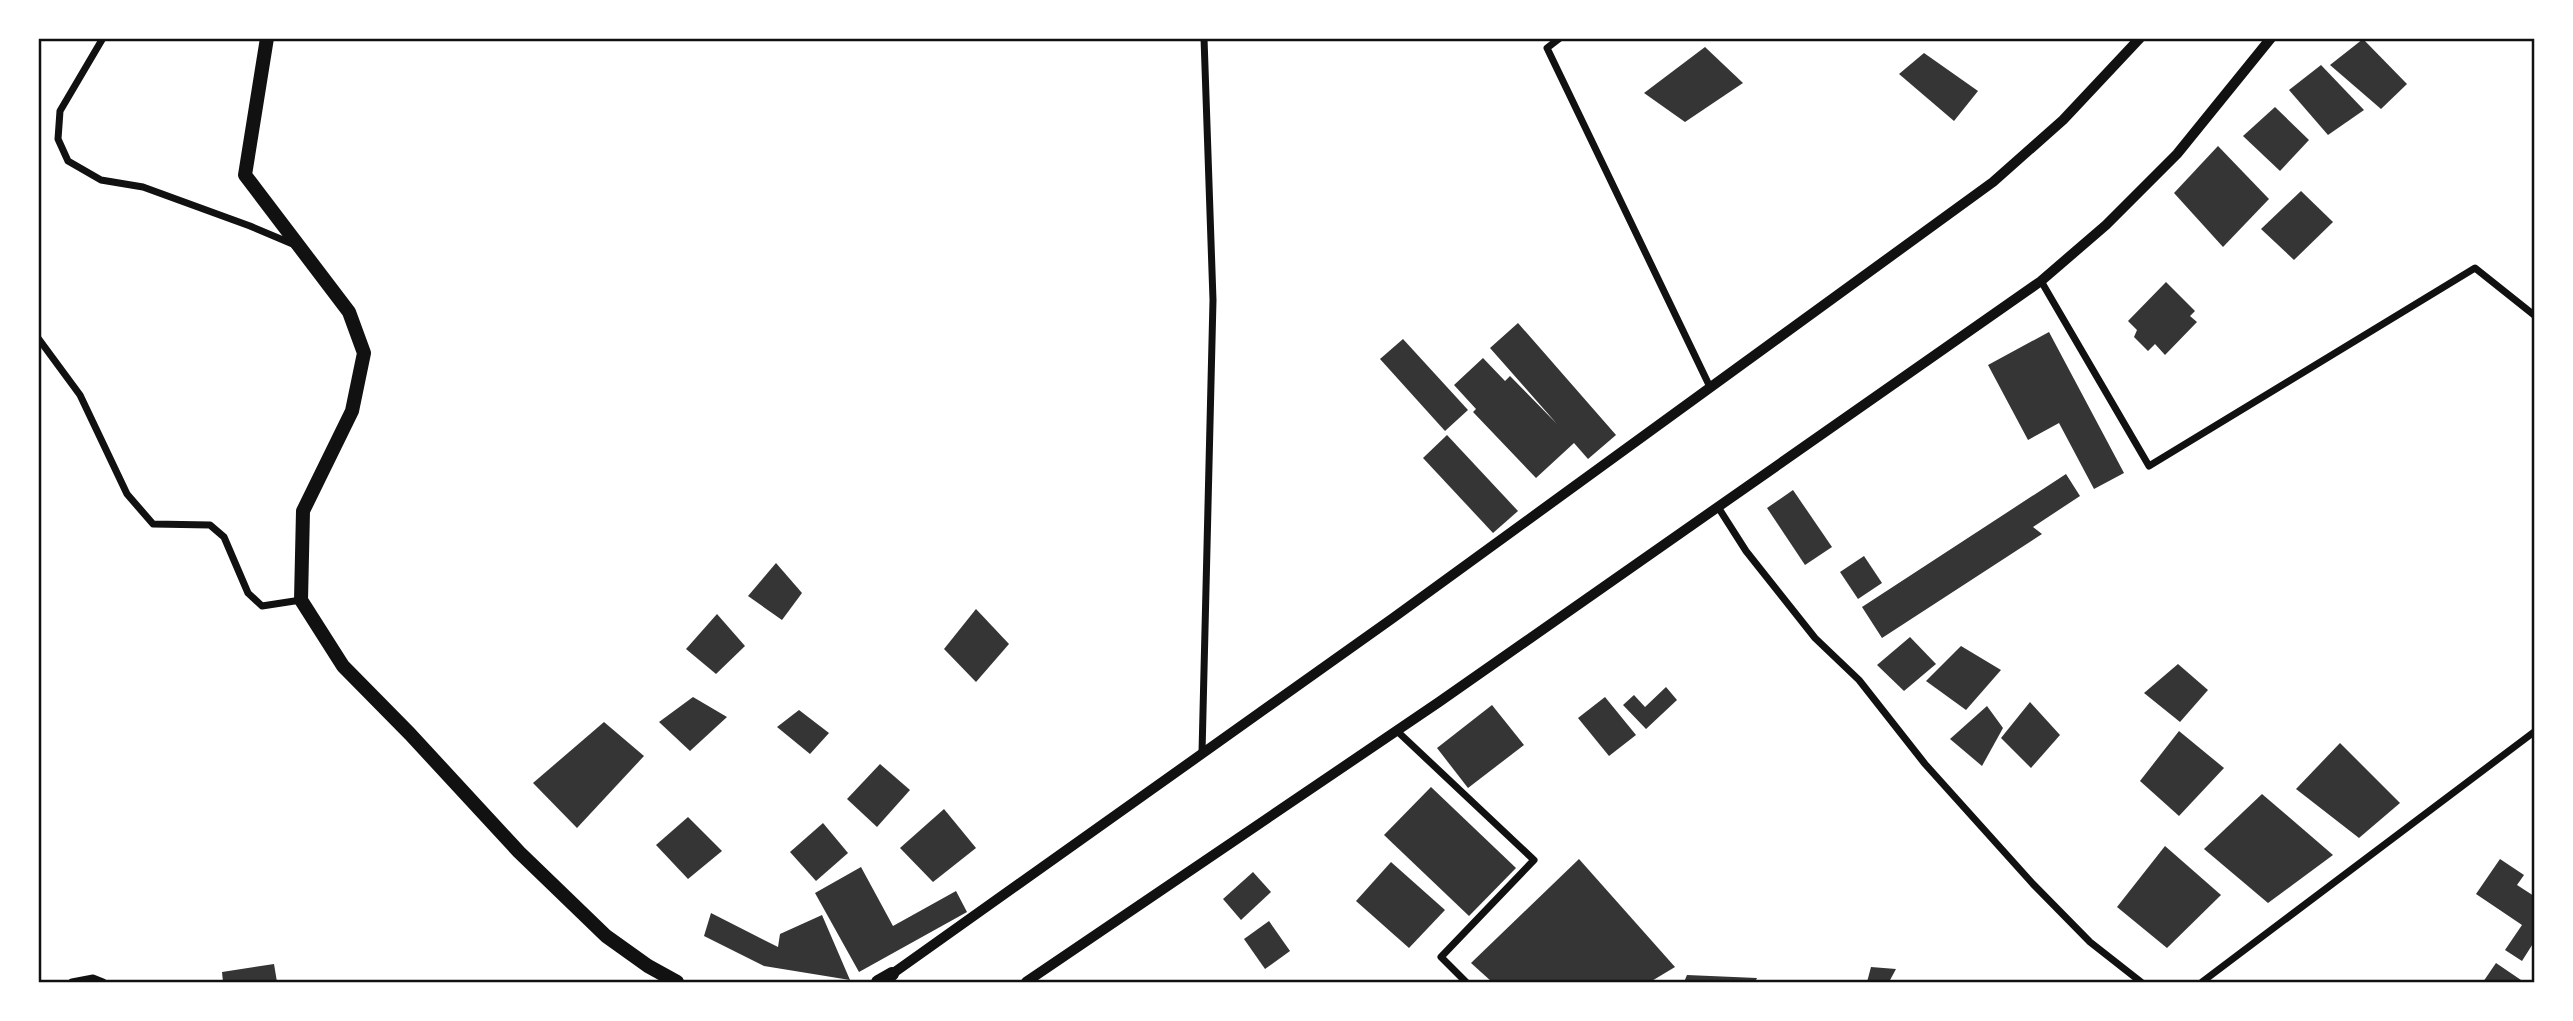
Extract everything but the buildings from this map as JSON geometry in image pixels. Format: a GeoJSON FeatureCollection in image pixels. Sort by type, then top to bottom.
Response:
{"type":"FeatureCollection","features":[{"type":"Feature","properties":{"kind":"highway"},"geometry":{"type":"LineString","coordinates":[[267,38],[245,175],[349,312],[364,353],[352,411],[303,511],[301,600],[342,666],[410,734],[519,852],[606,936],[648,966],[677,982]]}},
{"type":"Feature","properties":{"kind":"highway"},"geometry":{"type":"LineString","coordinates":[[878,982],[892,974]]}},
{"type":"Feature","properties":{"kind":"street"},"geometry":{"type":"LineString","coordinates":[[103,38],[60,111],[58,139],[68,161],[101,180],[143,187],[300,247]]}},
{"type":"Feature","properties":{"kind":"street"},"geometry":{"type":"LineString","coordinates":[[1202,753],[1213,300],[1204,38]]}},
{"type":"Feature","properties":{"kind":"street"},"geometry":{"type":"LineString","coordinates":[[1560,38],[1548,48],[1710,387]]}},
{"type":"Feature","properties":{"kind":"street"},"geometry":{"type":"LineString","coordinates":[[892,974],[1404,610],[1993,182],[2063,120],[2140,38]]}},
{"type":"Feature","properties":{"kind":"street"},"geometry":{"type":"LineString","coordinates":[[1026,982],[1397,731],[2041,281],[2105,225],[2177,154],[2271,38]]}},
{"type":"Feature","properties":{"kind":"street"},"geometry":{"type":"LineString","coordinates":[[2041,281],[2150,466],[2475,268],[2535,316]]}},
{"type":"Feature","properties":{"kind":"street"},"geometry":{"type":"LineString","coordinates":[[38,338],[80,395],[127,494],[153,524],[210,525],[224,537],[248,593],[262,606],[301,600]]}},
{"type":"Feature","properties":{"kind":"street"},"geometry":{"type":"LineString","coordinates":[[1718,507],[1746,551],[1815,638],[1859,680],[1925,764],[2033,884],[2090,942],[2141,982]]}},
{"type":"Feature","properties":{"kind":"street"},"geometry":{"type":"LineString","coordinates":[[1397,731],[1534,860],[1441,957],[1466,982]]}},
{"type":"Feature","properties":{"kind":"street"},"geometry":{"type":"LineString","coordinates":[[2202,982],[2535,732]]}},
{"type":"Feature","properties":{"kind":"street"},"geometry":{"type":"LineString","coordinates":[[72,982],[93,978],[103,982]]}}]}
